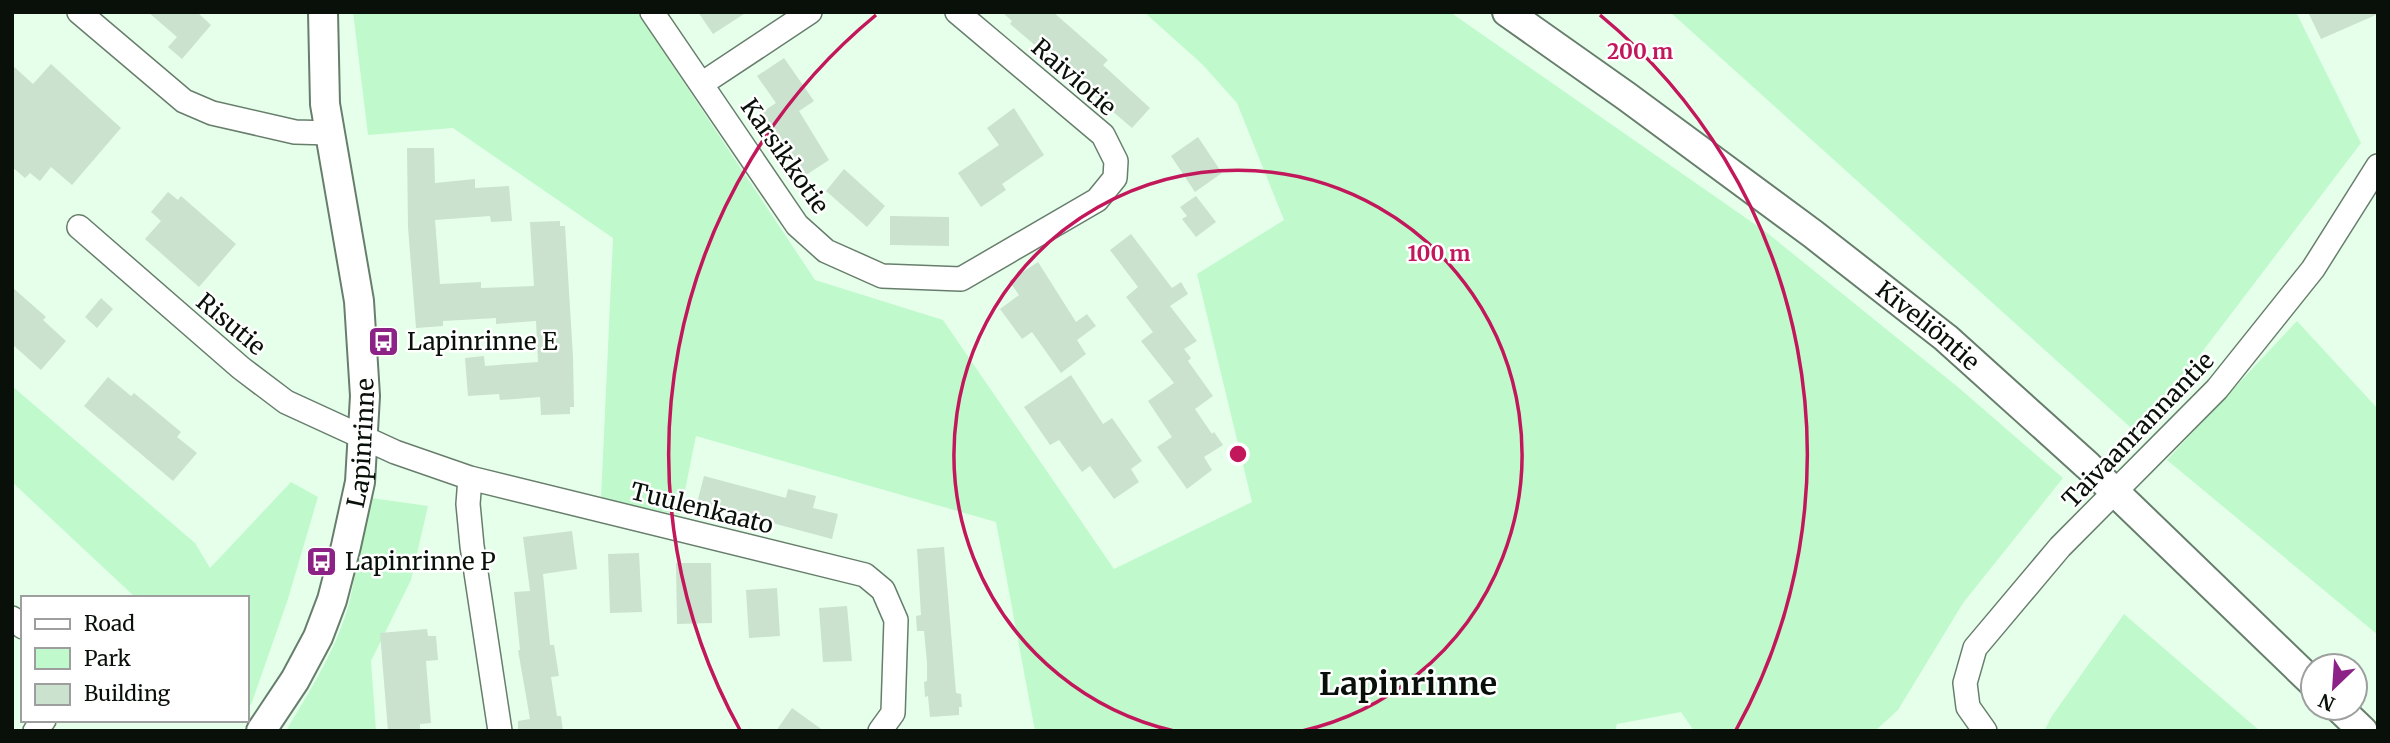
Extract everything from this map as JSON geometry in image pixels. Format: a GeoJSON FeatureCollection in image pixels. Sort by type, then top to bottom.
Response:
{"type":"FeatureCollection","features":[{"type":"Feature","properties":{"kind":"street"},"geometry":{"type":"LineString","coordinates":[[79,12],[184,101],[212,113],[295,132],[331,133]]}},
{"type":"Feature","properties":{"kind":"street","name":"Lapinrinne"},"geometry":{"type":"LineString","coordinates":[[261,731],[295,680],[318,637],[332,600],[360,482],[365,396],[359,302],[325,104],[323,12]]}},
{"type":"Feature","properties":{"kind":"street","name":"Karsikkotie"},"geometry":{"type":"LineString","coordinates":[[652,12],[703,83],[797,225],[826,251],[882,276],[961,279],[1097,200],[1115,178],[1116,162]]}},
{"type":"Feature","properties":{"kind":"street"},"geometry":{"type":"LineString","coordinates":[[703,83],[810,12]]}},
{"type":"Feature","properties":{"kind":"street","name":"Raiviotie"},"geometry":{"type":"LineString","coordinates":[[957,12],[1103,135],[1116,162]]}},
{"type":"Feature","properties":{"kind":"street","name":"Kiveliöntie"},"geometry":{"type":"LineString","coordinates":[[1507,12],[1813,234],[1946,338],[2088,466],[2299,669]]}},
{"type":"Feature","properties":{"kind":"street","name":"Taivaanrannantie"},"geometry":{"type":"LineString","coordinates":[[1985,731],[1968,707],[1965,683],[1975,648],[2060,547],[2217,389],[2313,269],[2378,166]]}},
{"type":"Feature","properties":{"kind":"street","name":"Risutie"},"geometry":{"type":"LineString","coordinates":[[79,227],[241,368],[286,402],[363,438]]}},
{"type":"Feature","properties":{"kind":"street","name":"Tuulenkaato"},"geometry":{"type":"LineString","coordinates":[[363,438],[415,460],[470,478],[866,575],[883,590],[897,620],[893,713],[880,731]]}},
{"type":"Feature","properties":{"kind":"street"},"geometry":{"type":"LineString","coordinates":[[470,478],[468,504],[472,546],[500,731]]}},
{"type":"Feature","properties":{"kind":"green space"},"geometry":{"type":"Polygon","coordinates":[[[353,12],[637,12],[815,280],[943,320],[1114,569],[1252,502],[1197,274],[1284,220],[1237,103],[1202,64],[1144,12],[1450,12],[1766,232],[1959,388],[2063,478],[1963,603],[1898,710],[1875,731],[1694,731],[1681,712],[1617,724],[1615,731],[1035,731],[996,522],[696,436],[680,515],[601,499],[613,238],[453,128],[368,135],[353,12]]]}},
{"type":"Feature","properties":{"kind":"green space"},"geometry":{"type":"Polygon","coordinates":[[[1670,12],[2296,12],[2361,143],[2139,435],[1670,12]]]}},
{"type":"Feature","properties":{"kind":"green space"},"geometry":{"type":"Polygon","coordinates":[[[2297,321],[2378,409],[2378,635],[2167,460],[2297,321]]]}},
{"type":"Feature","properties":{"kind":"green space"},"geometry":{"type":"Polygon","coordinates":[[[12,386],[195,543],[210,568],[291,482],[318,497],[288,599],[251,705],[248,702],[248,596],[134,596],[12,482],[12,386]]]}},
{"type":"Feature","properties":{"kind":"green space"},"geometry":{"type":"Polygon","coordinates":[[[364,497],[428,506],[411,580],[371,661],[376,731],[286,731],[323,667],[345,616],[355,574],[364,497]]]}},
{"type":"Feature","properties":{"kind":"green space"},"geometry":{"type":"Polygon","coordinates":[[[2124,614],[2260,731],[2044,731],[2124,614]]]}},
{"type":"Feature","properties":{"kind":"building"},"geometry":{"type":"Polygon","coordinates":[[[148,12],[197,12],[211,25],[182,59],[168,47],[177,37],[148,12]]]}},
{"type":"Feature","properties":{"kind":"building"},"geometry":{"type":"Polygon","coordinates":[[[698,12],[747,12],[713,34],[698,12]]]}},
{"type":"Feature","properties":{"kind":"building"},"geometry":{"type":"Polygon","coordinates":[[[1002,12],[1053,12],[1108,60],[1103,65],[1150,108],[1132,128],[1010,24],[1012,21],[1002,12]]]}},
{"type":"Feature","properties":{"kind":"building"},"geometry":{"type":"Polygon","coordinates":[[[2308,12],[2378,12],[2378,14],[2321,39],[2308,12]]]}},
{"type":"Feature","properties":{"kind":"building"},"geometry":{"type":"Polygon","coordinates":[[[784,58],[814,101],[799,111],[829,160],[803,177],[773,129],[766,133],[755,117],[776,103],[757,76],[784,58]]]}},
{"type":"Feature","properties":{"kind":"building"},"geometry":{"type":"Polygon","coordinates":[[[51,64],[121,128],[72,185],[51,167],[40,181],[30,173],[25,178],[12,167],[12,65],[33,84],[51,64]]]}},
{"type":"Feature","properties":{"kind":"building"},"geometry":{"type":"Polygon","coordinates":[[[1014,108],[1044,155],[1002,184],[1006,190],[981,207],[958,173],[999,145],[987,128],[1014,108]]]}},
{"type":"Feature","properties":{"kind":"building"},"geometry":{"type":"Polygon","coordinates":[[[1198,137],[1222,173],[1195,192],[1171,156],[1198,137]]]}},
{"type":"Feature","properties":{"kind":"building"},"geometry":{"type":"Polygon","coordinates":[[[407,148],[434,148],[435,183],[475,179],[475,188],[509,186],[512,221],[491,222],[490,216],[435,220],[440,284],[481,282],[481,288],[534,286],[530,222],[560,221],[560,226],[565,226],[573,357],[574,407],[570,407],[570,414],[541,415],[540,397],[500,400],[499,394],[468,396],[465,358],[484,356],[485,366],[538,362],[536,321],[496,324],[496,318],[443,321],[443,326],[416,328],[408,227],[407,148]]]}},
{"type":"Feature","properties":{"kind":"building"},"geometry":{"type":"Polygon","coordinates":[[[844,169],[885,206],[867,227],[826,191],[844,169]]]}},
{"type":"Feature","properties":{"kind":"building"},"geometry":{"type":"Polygon","coordinates":[[[168,192],[178,200],[181,196],[236,244],[199,287],[145,239],[161,221],[151,212],[168,192]]]}},
{"type":"Feature","properties":{"kind":"building"},"geometry":{"type":"Polygon","coordinates":[[[1196,196],[1216,222],[1196,237],[1182,219],[1187,216],[1180,207],[1196,196]]]}},
{"type":"Feature","properties":{"kind":"building"},"geometry":{"type":"Polygon","coordinates":[[[890,216],[949,217],[949,246],[890,245],[890,216]]]}},
{"type":"Feature","properties":{"kind":"building"},"geometry":{"type":"Polygon","coordinates":[[[1131,234],[1172,288],[1181,282],[1188,294],[1170,306],[1197,341],[1184,349],[1191,358],[1188,361],[1213,396],[1195,409],[1223,445],[1204,457],[1212,470],[1187,489],[1157,447],[1172,437],[1148,401],[1174,383],[1141,341],[1153,332],[1126,297],[1138,287],[1110,250],[1131,234]]]}},
{"type":"Feature","properties":{"kind":"building"},"geometry":{"type":"Polygon","coordinates":[[[1038,262],[1076,322],[1087,314],[1096,326],[1077,340],[1086,354],[1061,373],[1032,332],[1022,339],[1000,309],[1019,295],[1009,281],[1038,262]]]}},
{"type":"Feature","properties":{"kind":"building"},"geometry":{"type":"Polygon","coordinates":[[[12,287],[46,317],[43,320],[66,341],[41,370],[12,344],[12,287]]]}},
{"type":"Feature","properties":{"kind":"building"},"geometry":{"type":"Polygon","coordinates":[[[101,298],[113,309],[97,328],[85,317],[101,298]]]}},
{"type":"Feature","properties":{"kind":"building"},"geometry":{"type":"Polygon","coordinates":[[[1071,375],[1103,424],[1112,418],[1142,461],[1131,469],[1139,482],[1114,499],[1090,466],[1082,472],[1059,440],[1050,445],[1024,407],[1071,375]]]}},
{"type":"Feature","properties":{"kind":"building"},"geometry":{"type":"Polygon","coordinates":[[[108,377],[131,396],[134,393],[181,432],[177,437],[197,453],[173,481],[84,406],[108,377]]]}},
{"type":"Feature","properties":{"kind":"building"},"geometry":{"type":"Polygon","coordinates":[[[704,476],[786,498],[788,489],[816,496],[813,508],[838,514],[832,539],[697,503],[704,476]]]}},
{"type":"Feature","properties":{"kind":"building"},"geometry":{"type":"Polygon","coordinates":[[[572,531],[577,569],[543,574],[550,645],[554,645],[559,676],[551,677],[557,716],[561,716],[563,731],[518,731],[518,721],[530,719],[518,650],[514,592],[530,591],[523,537],[572,531]]]}},
{"type":"Feature","properties":{"kind":"building"},"geometry":{"type":"Polygon","coordinates":[[[944,547],[956,693],[961,694],[962,707],[959,707],[959,715],[930,717],[928,696],[925,697],[927,663],[924,631],[917,631],[916,616],[921,615],[917,549],[944,547]]]}},
{"type":"Feature","properties":{"kind":"building"},"geometry":{"type":"Polygon","coordinates":[[[639,553],[642,612],[610,613],[608,554],[639,553]]]}},
{"type":"Feature","properties":{"kind":"building"},"geometry":{"type":"Polygon","coordinates":[[[676,563],[711,563],[712,623],[677,624],[676,563]]]}},
{"type":"Feature","properties":{"kind":"building"},"geometry":{"type":"Polygon","coordinates":[[[777,588],[780,636],[749,638],[746,590],[777,588]]]}},
{"type":"Feature","properties":{"kind":"building"},"geometry":{"type":"Polygon","coordinates":[[[847,606],[852,661],[823,662],[819,608],[847,606]]]}},
{"type":"Feature","properties":{"kind":"building"},"geometry":{"type":"Polygon","coordinates":[[[427,629],[428,636],[436,636],[438,660],[426,661],[431,723],[420,724],[420,731],[388,731],[380,633],[427,629]]]}},
{"type":"Feature","properties":{"kind":"building"},"geometry":{"type":"Polygon","coordinates":[[[792,708],[824,731],[776,731],[792,708]]]}},
{"type":"Feature","properties":{"kind":"place","name":"Lapinrinne E"},"geometry":{"type":"Point","coordinates":[384,341]}},
{"type":"Feature","properties":{"kind":"place","name":"Lapinrinne P"},"geometry":{"type":"Point","coordinates":[322,561]}},
{"type":"Feature","properties":{"kind":"district","name":"Lapinrinne"},"geometry":{"type":"Point","coordinates":[1408,684]}}]}
